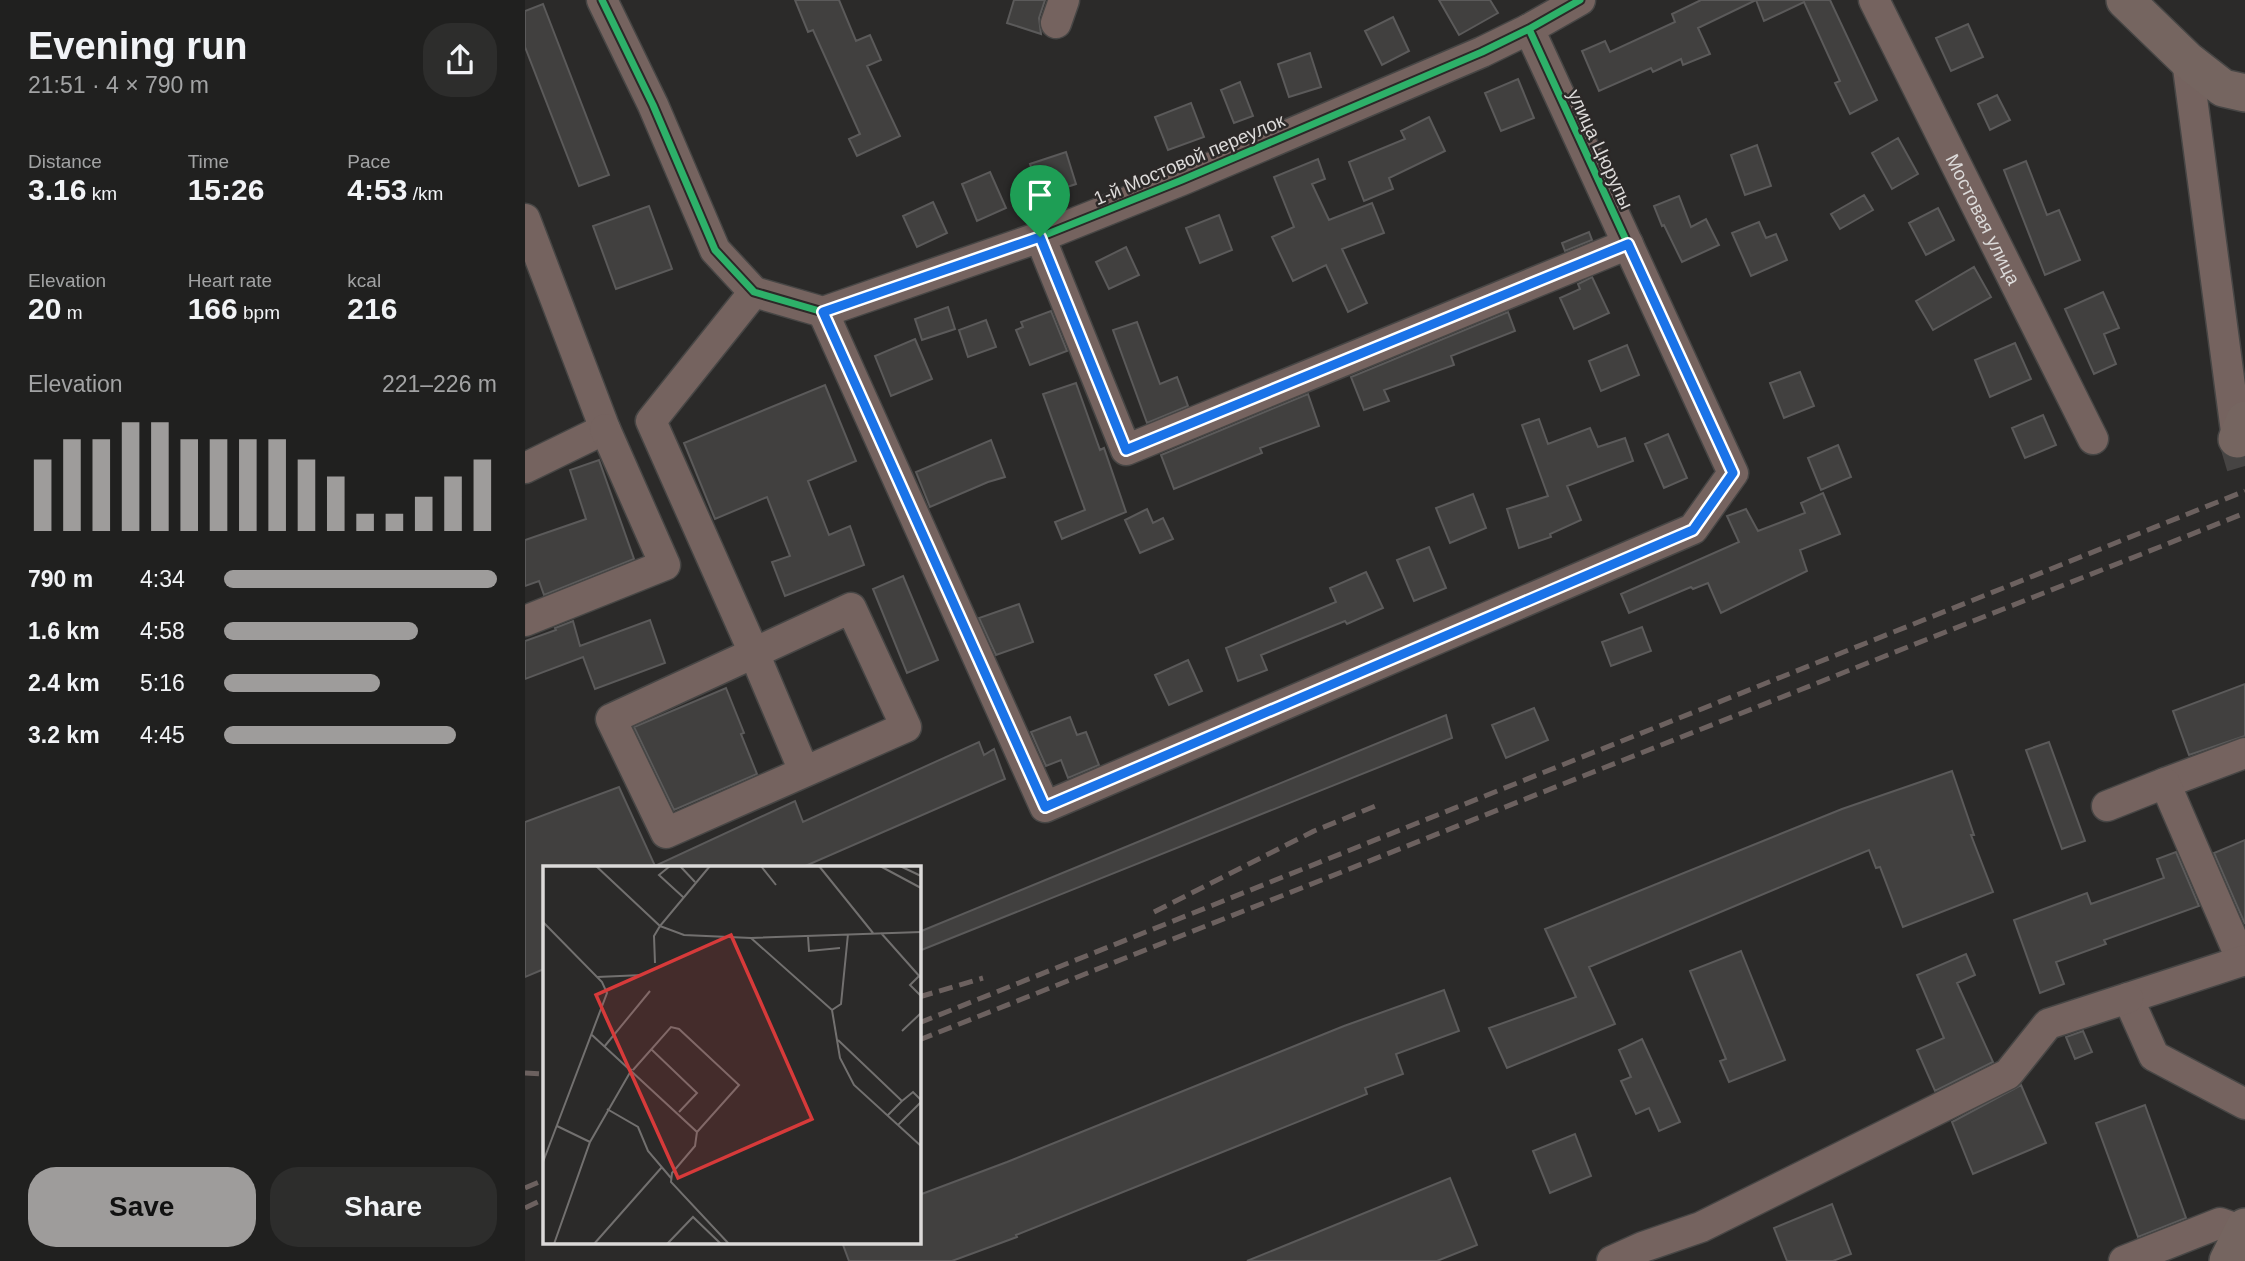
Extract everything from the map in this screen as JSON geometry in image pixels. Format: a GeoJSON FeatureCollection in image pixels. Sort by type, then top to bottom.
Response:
{"type":"FeatureCollection","features":[{"type":"Feature","properties":{"kind":"main road"},"geometry":{"type":"LineString","coordinates":[[2125,0],[2187,60],[2223,88],[2245,93]]}},
{"type":"Feature","properties":{"kind":"street"},"geometry":{"type":"LineString","coordinates":[[603,0],[653,105],[715,250],[754,292],[823,312]]}},
{"type":"Feature","properties":{"kind":"street","name":"1-й Мостовой переулок"},"geometry":{"type":"LineString","coordinates":[[823,312],[1040,237],[1194,175],[1482,52],[1533,16],[1580,0]]}},
{"type":"Feature","properties":{"kind":"street","name":"Мостовая улица"},"geometry":{"type":"LineString","coordinates":[[1874,0],[2093,439]]}},
{"type":"Feature","properties":{"kind":"street","name":"улица Цюрупы"},"geometry":{"type":"LineString","coordinates":[[823,312],[1045,807],[1693,530],[1733,473],[1628,244],[1533,16]]}},
{"type":"Feature","properties":{"kind":"street"},"geometry":{"type":"LineString","coordinates":[[2187,60],[2241,429]]}},
{"type":"Feature","properties":{"kind":"street"},"geometry":{"type":"LineString","coordinates":[[525,219],[605,429],[665,565],[525,621]]}},
{"type":"Feature","properties":{"kind":"street"},"geometry":{"type":"LineString","coordinates":[[1040,237],[1126,450],[1628,244]]}},
{"type":"Feature","properties":{"kind":"street"},"geometry":{"type":"LineString","coordinates":[[754,292],[650,421],[804,771]]}},
{"type":"Feature","properties":{"kind":"street"},"geometry":{"type":"LineString","coordinates":[[525,468],[605,429]]}},
{"type":"Feature","properties":{"kind":"street"},"geometry":{"type":"LineString","coordinates":[[851,608],[906,727],[666,833],[611,719],[754,653],[851,608]]}},
{"type":"Feature","properties":{"kind":"street"},"geometry":{"type":"LineString","coordinates":[[2108,806],[2245,752]]}},
{"type":"Feature","properties":{"kind":"street"},"geometry":{"type":"LineString","coordinates":[[1612,1261],[1701,1227],[2008,1074],[2048,1024],[2244,960],[2165,783]]}},
{"type":"Feature","properties":{"kind":"street"},"geometry":{"type":"LineString","coordinates":[[2128,998],[2154,1056],[2245,1104]]}},
{"type":"Feature","properties":{"kind":"street"},"geometry":{"type":"LineString","coordinates":[[2124,1261],[2220,1223],[2239,1240]]}},
{"type":"Feature","properties":{"kind":"building"},"geometry":{"type":"Polygon","coordinates":[[[795,0],[839,0],[856,41],[870,35],[881,60],[867,66],[900,136],[857,156],[849,139],[860,134],[813,30],[808,32],[795,0]]]}},
{"type":"Feature","properties":{"kind":"building"},"geometry":{"type":"Polygon","coordinates":[[[1014,0],[1045,0],[1039,18],[1041,34],[1007,23],[1014,0]]]}},
{"type":"Feature","properties":{"kind":"building"},"geometry":{"type":"Polygon","coordinates":[[[1439,0],[1490,0],[1498,13],[1459,35],[1439,0]]]}},
{"type":"Feature","properties":{"kind":"building"},"geometry":{"type":"Polygon","coordinates":[[[1701,0],[1756,0],[1698,28],[1710,54],[1683,65],[1681,59],[1653,72],[1651,68],[1599,91],[1582,51],[1605,41],[1610,52],[1675,22],[1672,14],[1701,0]]]}},
{"type":"Feature","properties":{"kind":"building"},"geometry":{"type":"Polygon","coordinates":[[[1756,0],[1830,0],[1877,100],[1850,114],[1835,83],[1840,81],[1804,2],[1764,21],[1756,0]]]}},
{"type":"Feature","properties":{"kind":"building"},"geometry":{"type":"Polygon","coordinates":[[[543,4],[609,175],[579,186],[525,47],[525,11],[543,4]]]}},
{"type":"Feature","properties":{"kind":"building"},"geometry":{"type":"Polygon","coordinates":[[[1393,17],[1409,51],[1382,65],[1365,31],[1393,17]]]}},
{"type":"Feature","properties":{"kind":"building"},"geometry":{"type":"Polygon","coordinates":[[[1968,24],[1983,57],[1951,71],[1936,38],[1968,24]]]}},
{"type":"Feature","properties":{"kind":"building"},"geometry":{"type":"Polygon","coordinates":[[[1310,53],[1321,87],[1289,97],[1278,64],[1310,53]]]}},
{"type":"Feature","properties":{"kind":"building"},"geometry":{"type":"Polygon","coordinates":[[[1518,79],[1534,118],[1501,131],[1485,93],[1518,79]]]}},
{"type":"Feature","properties":{"kind":"building"},"geometry":{"type":"Polygon","coordinates":[[[1240,82],[1253,116],[1234,123],[1221,90],[1240,82]]]}},
{"type":"Feature","properties":{"kind":"building"},"geometry":{"type":"Polygon","coordinates":[[[1997,95],[2010,120],[1990,130],[1978,104],[1997,95]]]}},
{"type":"Feature","properties":{"kind":"building"},"geometry":{"type":"Polygon","coordinates":[[[1191,103],[1204,137],[1168,150],[1155,117],[1191,103]]]}},
{"type":"Feature","properties":{"kind":"building"},"geometry":{"type":"Polygon","coordinates":[[[1429,117],[1445,151],[1389,178],[1393,189],[1364,201],[1349,162],[1405,139],[1401,131],[1429,117]]]}},
{"type":"Feature","properties":{"kind":"building"},"geometry":{"type":"Polygon","coordinates":[[[1898,138],[1918,174],[1892,189],[1872,153],[1898,138]]]}},
{"type":"Feature","properties":{"kind":"building"},"geometry":{"type":"Polygon","coordinates":[[[1757,145],[1771,186],[1745,195],[1731,155],[1757,145]]]}},
{"type":"Feature","properties":{"kind":"building"},"geometry":{"type":"Polygon","coordinates":[[[1066,152],[1076,184],[1040,196],[1030,164],[1066,152]]]}},
{"type":"Feature","properties":{"kind":"building"},"geometry":{"type":"Polygon","coordinates":[[[1318,159],[1325,179],[1312,184],[1329,220],[1372,203],[1384,233],[1342,249],[1367,303],[1348,312],[1326,265],[1293,281],[1272,237],[1294,227],[1274,177],[1318,159]]]}},
{"type":"Feature","properties":{"kind":"building"},"geometry":{"type":"Polygon","coordinates":[[[2026,161],[2047,215],[2059,210],[2080,260],[2045,275],[2004,170],[2026,161]]]}},
{"type":"Feature","properties":{"kind":"building"},"geometry":{"type":"Polygon","coordinates":[[[990,172],[1006,208],[977,221],[962,184],[990,172]]]}},
{"type":"Feature","properties":{"kind":"building"},"geometry":{"type":"Polygon","coordinates":[[[1864,195],[1873,210],[1840,229],[1831,214],[1864,195]]]}},
{"type":"Feature","properties":{"kind":"building"},"geometry":{"type":"Polygon","coordinates":[[[1679,196],[1691,227],[1706,219],[1719,245],[1682,262],[1654,206],[1679,196]]]}},
{"type":"Feature","properties":{"kind":"building"},"geometry":{"type":"Polygon","coordinates":[[[933,202],[947,233],[917,247],[903,216],[933,202]]]}},
{"type":"Feature","properties":{"kind":"building"},"geometry":{"type":"Polygon","coordinates":[[[649,206],[672,269],[616,289],[593,226],[649,206]]]}},
{"type":"Feature","properties":{"kind":"building"},"geometry":{"type":"Polygon","coordinates":[[[1938,208],[1954,240],[1926,255],[1909,223],[1938,208]]]}},
{"type":"Feature","properties":{"kind":"building"},"geometry":{"type":"Polygon","coordinates":[[[1219,215],[1232,250],[1200,263],[1186,228],[1219,215]]]}},
{"type":"Feature","properties":{"kind":"building"},"geometry":{"type":"Polygon","coordinates":[[[1759,222],[1766,238],[1776,234],[1787,260],[1751,276],[1732,233],[1759,222]]]}},
{"type":"Feature","properties":{"kind":"building"},"geometry":{"type":"Polygon","coordinates":[[[1589,232],[1592,240],[1565,251],[1562,243],[1589,232]]]}},
{"type":"Feature","properties":{"kind":"building"},"geometry":{"type":"Polygon","coordinates":[[[1126,247],[1139,275],[1109,289],[1096,262],[1126,247]]]}},
{"type":"Feature","properties":{"kind":"building"},"geometry":{"type":"Polygon","coordinates":[[[1974,267],[1991,297],[1933,330],[1916,301],[1974,267]]]}},
{"type":"Feature","properties":{"kind":"building"},"geometry":{"type":"Polygon","coordinates":[[[1592,277],[1609,313],[1574,329],[1560,298],[1580,289],[1578,284],[1592,277]]]}},
{"type":"Feature","properties":{"kind":"building"},"geometry":{"type":"Polygon","coordinates":[[[2103,292],[2119,328],[2104,334],[2116,364],[2094,374],[2065,309],[2103,292]]]}},
{"type":"Feature","properties":{"kind":"building"},"geometry":{"type":"Polygon","coordinates":[[[948,307],[955,329],[922,340],[915,319],[948,307]]]}},
{"type":"Feature","properties":{"kind":"building"},"geometry":{"type":"Polygon","coordinates":[[[1051,311],[1067,351],[1030,365],[1016,330],[1023,327],[1021,322],[1051,311]]]}},
{"type":"Feature","properties":{"kind":"building"},"geometry":{"type":"Polygon","coordinates":[[[1508,312],[1515,331],[1451,356],[1454,365],[1384,390],[1389,401],[1364,410],[1351,377],[1508,312]]]}},
{"type":"Feature","properties":{"kind":"building"},"geometry":{"type":"Polygon","coordinates":[[[986,320],[996,347],[968,357],[959,330],[986,320]]]}},
{"type":"Feature","properties":{"kind":"building"},"geometry":{"type":"Polygon","coordinates":[[[1137,322],[1160,384],[1177,377],[1188,406],[1147,423],[1113,330],[1137,322]]]}},
{"type":"Feature","properties":{"kind":"building"},"geometry":{"type":"Polygon","coordinates":[[[915,339],[932,379],[891,396],[875,356],[915,339]]]}},
{"type":"Feature","properties":{"kind":"building"},"geometry":{"type":"Polygon","coordinates":[[[2015,343],[2031,379],[1990,397],[1975,360],[2015,343]]]}},
{"type":"Feature","properties":{"kind":"building"},"geometry":{"type":"Polygon","coordinates":[[[1627,345],[1639,375],[1601,391],[1589,361],[1627,345]]]}},
{"type":"Feature","properties":{"kind":"building"},"geometry":{"type":"Polygon","coordinates":[[[1800,372],[1814,406],[1784,418],[1770,383],[1800,372]]]}},
{"type":"Feature","properties":{"kind":"building"},"geometry":{"type":"Polygon","coordinates":[[[1076,383],[1100,450],[1104,448],[1126,512],[1062,539],[1055,522],[1085,510],[1043,394],[1076,383]]]}},
{"type":"Feature","properties":{"kind":"building"},"geometry":{"type":"Polygon","coordinates":[[[825,385],[856,461],[808,481],[829,535],[850,526],[864,565],[785,596],[772,562],[790,556],[767,497],[715,519],[684,443],[825,385]]]}},
{"type":"Feature","properties":{"kind":"building"},"geometry":{"type":"Polygon","coordinates":[[[1308,394],[1319,426],[1260,448],[1262,453],[1174,489],[1161,455],[1308,394]]]}},
{"type":"Feature","properties":{"kind":"building"},"geometry":{"type":"Polygon","coordinates":[[[2043,415],[2056,445],[2025,458],[2012,428],[2043,415]]]}},
{"type":"Feature","properties":{"kind":"building"},"geometry":{"type":"Polygon","coordinates":[[[1539,419],[1548,444],[1590,428],[1598,447],[1625,438],[1633,461],[1567,486],[1581,520],[1550,534],[1551,537],[1519,548],[1507,509],[1548,496],[1522,425],[1539,419]]]}},
{"type":"Feature","properties":{"kind":"building"},"geometry":{"type":"Polygon","coordinates":[[[1668,434],[1687,478],[1664,488],[1645,444],[1668,434]]]}},
{"type":"Feature","properties":{"kind":"building"},"geometry":{"type":"Polygon","coordinates":[[[991,440],[1005,477],[930,507],[916,472],[991,440]]]}},
{"type":"Feature","properties":{"kind":"building"},"geometry":{"type":"Polygon","coordinates":[[[1838,445],[1851,477],[1821,490],[1808,458],[1838,445]]]}},
{"type":"Feature","properties":{"kind":"building"},"geometry":{"type":"Polygon","coordinates":[[[599,460],[634,559],[544,595],[539,581],[525,586],[525,540],[586,519],[570,470],[599,460]]]}},
{"type":"Feature","properties":{"kind":"building"},"geometry":{"type":"Polygon","coordinates":[[[1823,493],[1840,534],[1800,550],[1807,571],[1721,613],[1708,583],[1693,589],[1691,587],[1629,613],[1621,594],[1739,542],[1727,516],[1746,509],[1758,531],[1805,513],[1801,503],[1823,493]]]}},
{"type":"Feature","properties":{"kind":"building"},"geometry":{"type":"Polygon","coordinates":[[[1473,494],[1486,528],[1450,543],[1436,508],[1473,494]]]}},
{"type":"Feature","properties":{"kind":"building"},"geometry":{"type":"Polygon","coordinates":[[[1147,509],[1153,523],[1163,518],[1173,539],[1140,553],[1125,520],[1147,509]]]}},
{"type":"Feature","properties":{"kind":"building"},"geometry":{"type":"Polygon","coordinates":[[[1429,547],[1446,588],[1414,601],[1397,560],[1429,547]]]}},
{"type":"Feature","properties":{"kind":"building"},"geometry":{"type":"Polygon","coordinates":[[[1366,572],[1383,608],[1261,655],[1267,670],[1238,681],[1226,648],[1336,602],[1330,588],[1366,572]]]}},
{"type":"Feature","properties":{"kind":"building"},"geometry":{"type":"Polygon","coordinates":[[[903,576],[938,660],[907,673],[873,589],[903,576]]]}},
{"type":"Feature","properties":{"kind":"building"},"geometry":{"type":"Polygon","coordinates":[[[1019,604],[1033,642],[996,655],[979,618],[1019,604]]]}},
{"type":"Feature","properties":{"kind":"building"},"geometry":{"type":"Polygon","coordinates":[[[650,620],[665,663],[595,689],[583,657],[525,679],[525,641],[573,621],[580,646],[650,620]]]}},
{"type":"Feature","properties":{"kind":"building"},"geometry":{"type":"Polygon","coordinates":[[[1642,627],[1651,651],[1611,666],[1602,642],[1642,627]]]}},
{"type":"Feature","properties":{"kind":"building"},"geometry":{"type":"Polygon","coordinates":[[[1188,660],[1202,691],[1169,705],[1155,675],[1188,660]]]}},
{"type":"Feature","properties":{"kind":"building"},"geometry":{"type":"Polygon","coordinates":[[[2245,684],[2245,736],[2189,755],[2173,711],[2245,684]]]}},
{"type":"Feature","properties":{"kind":"building"},"geometry":{"type":"Polygon","coordinates":[[[726,688],[757,774],[674,810],[634,727],[726,688]]]}},
{"type":"Feature","properties":{"kind":"building"},"geometry":{"type":"Polygon","coordinates":[[[1534,708],[1548,740],[1506,758],[1492,725],[1534,708]]]}},
{"type":"Feature","properties":{"kind":"building"},"geometry":{"type":"Polygon","coordinates":[[[1446,715],[1452,738],[921,950],[921,931],[1446,715]]]}},
{"type":"Feature","properties":{"kind":"building"},"geometry":{"type":"Polygon","coordinates":[[[1070,717],[1077,735],[1086,732],[1099,765],[1068,778],[1061,760],[1046,766],[1031,732],[1070,717]]]}},
{"type":"Feature","properties":{"kind":"building"},"geometry":{"type":"Polygon","coordinates":[[[979,742],[984,755],[994,749],[1005,779],[805,866],[655,866],[795,801],[803,822],[979,742]]]}},
{"type":"Feature","properties":{"kind":"building"},"geometry":{"type":"Polygon","coordinates":[[[2049,742],[2085,841],[2062,849],[2026,750],[2049,742]]]}},
{"type":"Feature","properties":{"kind":"building"},"geometry":{"type":"Polygon","coordinates":[[[1952,771],[1974,835],[1971,835],[1993,892],[1903,927],[1880,867],[1876,868],[1869,850],[1589,967],[1615,1024],[1507,1068],[1489,1028],[1576,997],[1545,929],[1842,809],[1952,771]]]}},
{"type":"Feature","properties":{"kind":"building"},"geometry":{"type":"Polygon","coordinates":[[[619,787],[655,866],[543,866],[543,969],[525,977],[525,822],[619,787]]]}},
{"type":"Feature","properties":{"kind":"building"},"geometry":{"type":"Polygon","coordinates":[[[2245,840],[2245,924],[2214,853],[2245,840]]]}},
{"type":"Feature","properties":{"kind":"building"},"geometry":{"type":"Polygon","coordinates":[[[2176,852],[2199,906],[2104,940],[2106,944],[2056,962],[2064,984],[2040,993],[2014,920],[2087,893],[2091,904],[2164,878],[2157,859],[2176,852]]]}},
{"type":"Feature","properties":{"kind":"building"},"geometry":{"type":"Polygon","coordinates":[[[1741,951],[1785,1060],[1729,1082],[1720,1061],[1726,1059],[1690,971],[1741,951]]]}},
{"type":"Feature","properties":{"kind":"building"},"geometry":{"type":"Polygon","coordinates":[[[1966,954],[1975,975],[1957,983],[1993,1062],[1935,1091],[1917,1050],[1944,1038],[1917,975],[1966,954]]]}},
{"type":"Feature","properties":{"kind":"building"},"geometry":{"type":"Polygon","coordinates":[[[1444,990],[1459,1031],[1396,1054],[1403,1074],[1365,1088],[1367,1094],[1016,1235],[1017,1237],[952,1261],[849,1261],[843,1244],[921,1244],[921,1194],[1344,1026],[1444,990]]]}},
{"type":"Feature","properties":{"kind":"building"},"geometry":{"type":"Polygon","coordinates":[[[2083,1031],[2092,1052],[2075,1059],[2066,1037],[2083,1031]]]}},
{"type":"Feature","properties":{"kind":"building"},"geometry":{"type":"Polygon","coordinates":[[[1642,1039],[1680,1122],[1659,1131],[1649,1108],[1636,1114],[1621,1081],[1631,1077],[1619,1050],[1642,1039]]]}},
{"type":"Feature","properties":{"kind":"building"},"geometry":{"type":"Polygon","coordinates":[[[2021,1085],[2046,1143],[1973,1174],[1952,1122],[2021,1085]]]}},
{"type":"Feature","properties":{"kind":"building"},"geometry":{"type":"Polygon","coordinates":[[[2145,1105],[2186,1218],[2138,1237],[2096,1123],[2145,1105]]]}},
{"type":"Feature","properties":{"kind":"building"},"geometry":{"type":"Polygon","coordinates":[[[1575,1134],[1591,1176],[1550,1193],[1533,1151],[1575,1134]]]}},
{"type":"Feature","properties":{"kind":"building"},"geometry":{"type":"Polygon","coordinates":[[[1450,1178],[1477,1245],[1437,1261],[1247,1261],[1450,1178]]]}},
{"type":"Feature","properties":{"kind":"building"},"geometry":{"type":"Polygon","coordinates":[[[1832,1204],[1851,1254],[1833,1261],[1787,1261],[1774,1228],[1832,1204]]]}},
{"type":"Feature","properties":{"kind":"tunnel"},"geometry":{"type":"LineString","coordinates":[[2237,439],[2245,466]]}},
{"type":"Feature","properties":{"kind":"railway"},"geometry":{"type":"LineString","coordinates":[[921,1022],[2245,491]]}},
{"type":"Feature","properties":{"kind":"railway"},"geometry":{"type":"LineString","coordinates":[[921,1039],[2245,513]]}},
{"type":"Feature","properties":{"kind":"railway"},"geometry":{"type":"LineString","coordinates":[[1154,912],[1314,831],[1378,805]]}},
{"type":"Feature","properties":{"kind":"railway"},"geometry":{"type":"LineString","coordinates":[[921,996],[983,978]]}},
{"type":"Feature","properties":{"kind":"railway"},"geometry":{"type":"LineString","coordinates":[[525,1073],[543,1074]]}},
{"type":"Feature","properties":{"kind":"railway"},"geometry":{"type":"LineString","coordinates":[[525,1188],[543,1180]]}},
{"type":"Feature","properties":{"kind":"railway"},"geometry":{"type":"LineString","coordinates":[[525,1208],[543,1199]]}},
{"type":"Feature","properties":{"kind":"cycle path"},"geometry":{"type":"LineString","coordinates":[[602,0],[653,105],[715,250],[754,292],[823,312],[1040,237],[1182,180],[1482,52],[1580,0]]}},
{"type":"Feature","properties":{"kind":"cycle path"},"geometry":{"type":"LineString","coordinates":[[823,312],[1045,807],[1693,529],[1733,473],[1529,29]]}},
{"type":"Feature","properties":{"kind":"route"},"geometry":{"type":"LineString","coordinates":[[1040,237],[1126,450],[1628,244],[1733,473],[1693,530],[1045,807],[823,312],[1040,237]]}}]}
